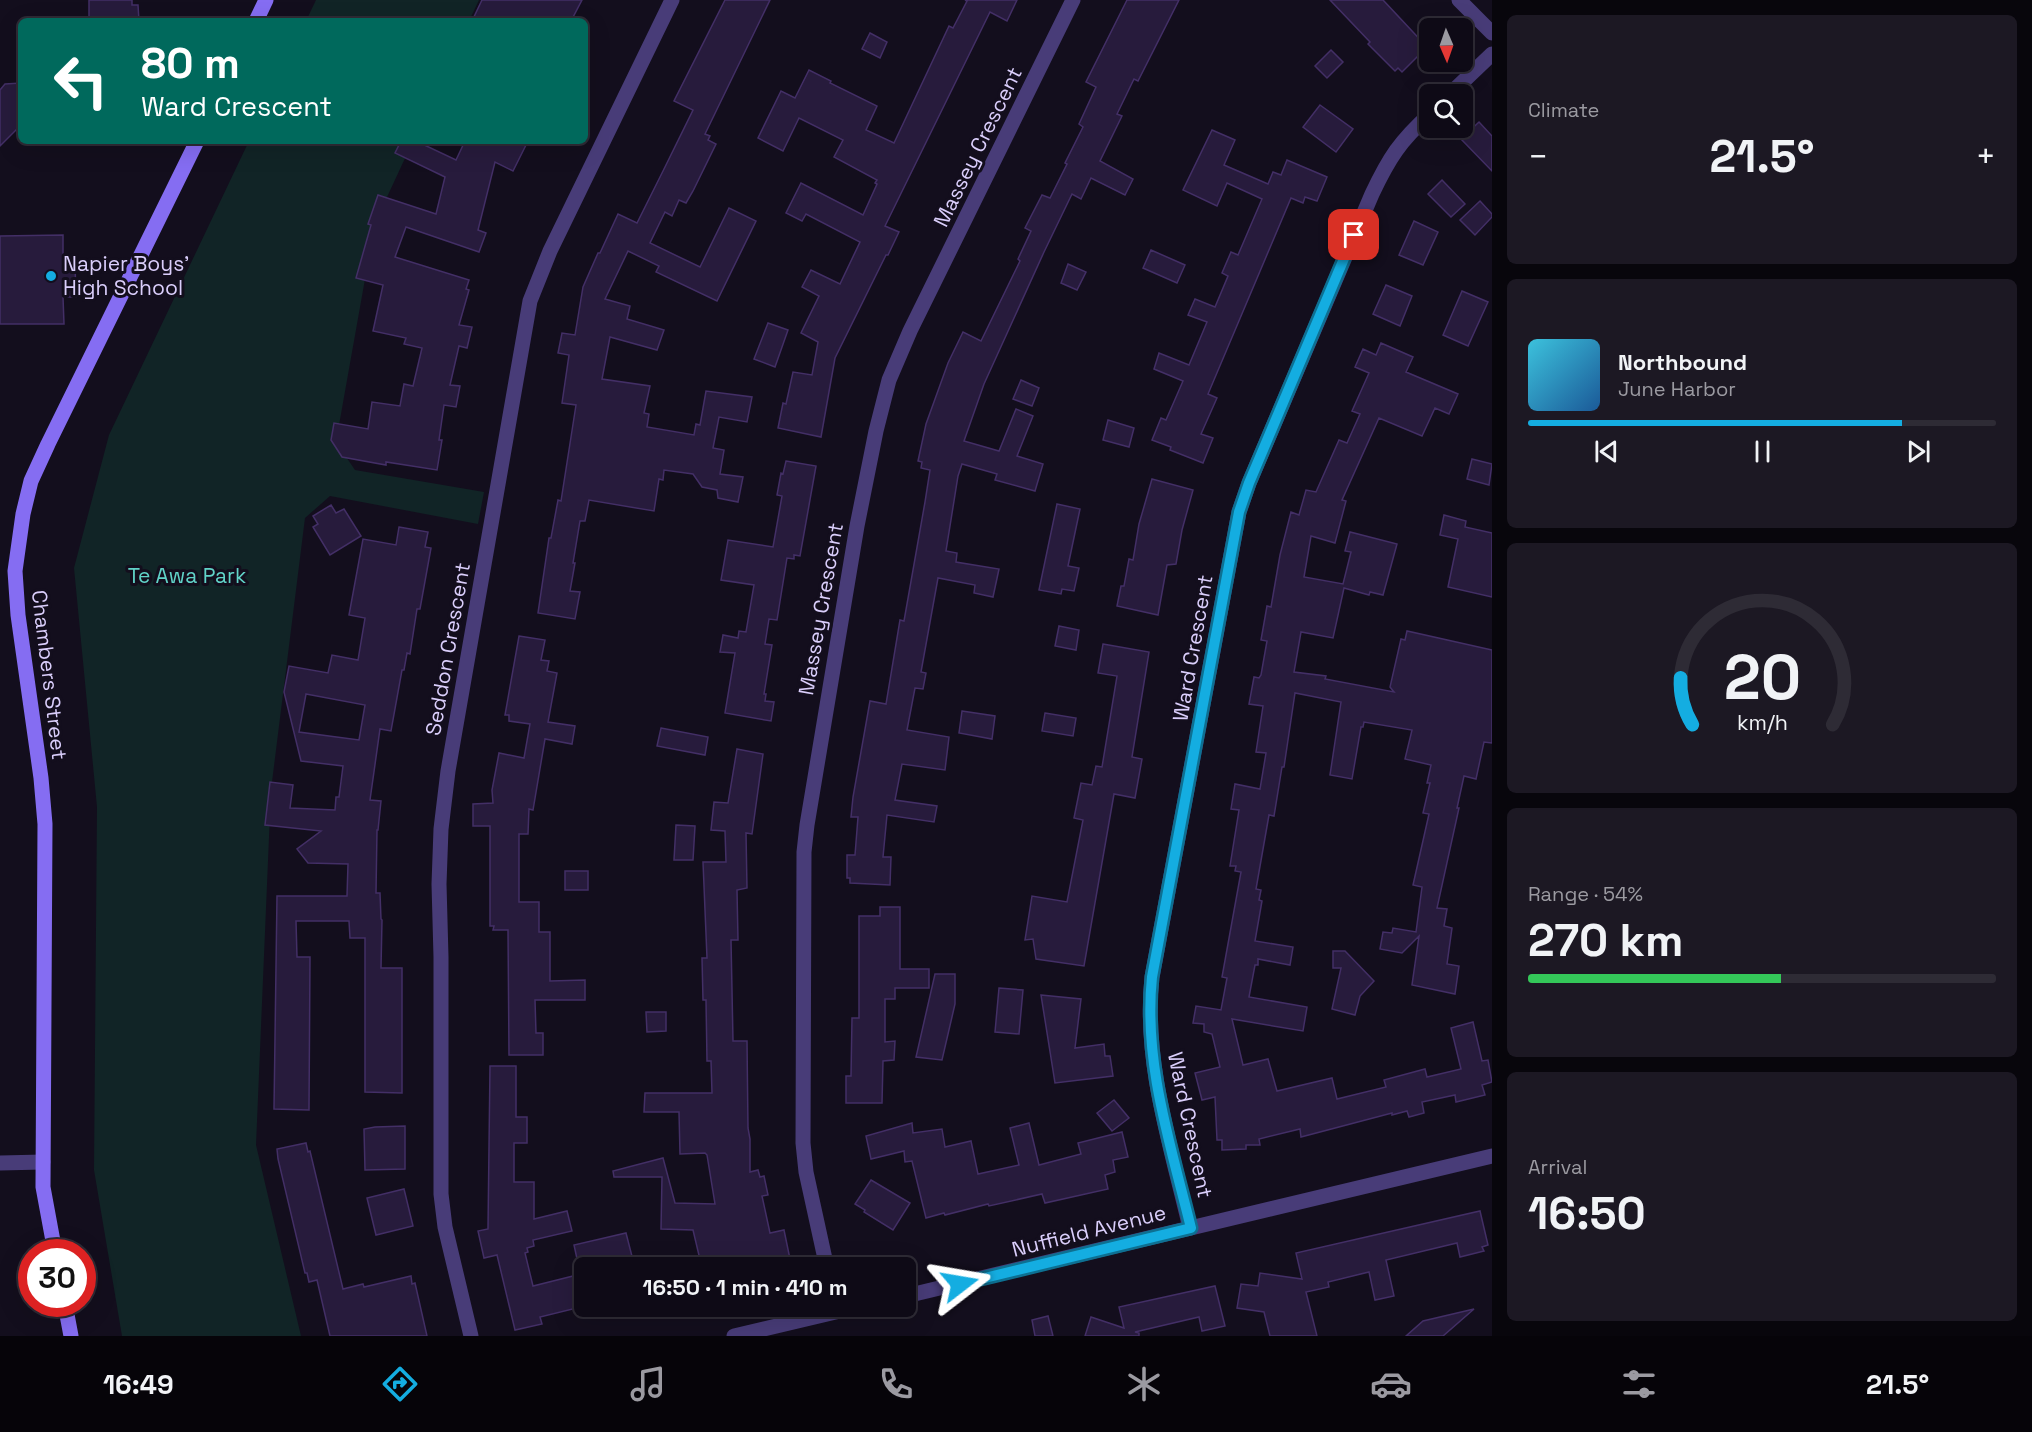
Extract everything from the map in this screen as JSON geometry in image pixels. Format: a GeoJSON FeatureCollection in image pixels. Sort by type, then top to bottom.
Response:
{"type":"FeatureCollection","features":[{"type":"Feature","properties":{"kind":"main road"},"geometry":{"type":"LineString","coordinates":[[257,18],[266,0]]}},
{"type":"Feature","properties":{"kind":"main road","name":"Chambers Street"},"geometry":{"type":"LineString","coordinates":[[53,1239],[43,1187],[45,824],[41,778],[22,648],[15,571],[17,546],[31,481],[196,144]]}},
{"type":"Feature","properties":{"kind":"main road"},"geometry":{"type":"LineString","coordinates":[[67,1317],[71,1336]]}},
{"type":"Feature","properties":{"kind":"street","name":"Seddon Crescent"},"geometry":{"type":"LineString","coordinates":[[471,1336],[445,1227],[441,1194],[439,884],[441,829],[448,771],[530,301],[554,241],[672,0]]}},
{"type":"Feature","properties":{"kind":"street","name":"Massey Crescent"},"geometry":{"type":"LineString","coordinates":[[825,1257],[806,1172],[803,1143],[804,852],[810,797],[857,526],[889,380],[910,331],[1073,0]]}},
{"type":"Feature","properties":{"kind":"street"},"geometry":{"type":"LineString","coordinates":[[1459,0],[1492,33]]}},
{"type":"Feature","properties":{"kind":"street"},"geometry":{"type":"LineString","coordinates":[[1460,84],[1492,54]]}},
{"type":"Feature","properties":{"kind":"street","name":"Ward Crescent"},"geometry":{"type":"LineString","coordinates":[[1191,1228],[1157,1086],[1150,995],[1235,529],[1249,483],[1372,194],[1388,161],[1407,135],[1419,124]]}},
{"type":"Feature","properties":{"kind":"street","name":"Nuffield Avenue"},"geometry":{"type":"LineString","coordinates":[[916,1294],[1492,1156]]}},
{"type":"Feature","properties":{"kind":"street"},"geometry":{"type":"LineString","coordinates":[[0,1163],[43,1162]]}},
{"type":"Feature","properties":{"kind":"street"},"geometry":{"type":"LineString","coordinates":[[734,1336],[806,1317]]}},
{"type":"Feature","properties":{"kind":"green space"},"geometry":{"type":"Polygon","coordinates":[[[316,0],[479,0],[470,18],[307,18],[316,0]]]}},
{"type":"Feature","properties":{"kind":"green space","name":"Te Awa Park"},"geometry":{"type":"Polygon","coordinates":[[[248,144],[412,144],[375,223],[336,442],[355,470],[484,492],[478,524],[330,496],[305,518],[271,790],[256,1145],[301,1336],[122,1336],[94,1170],[97,807],[74,568],[109,435],[248,144]]]}},
{"type":"Feature","properties":{"kind":"building"},"geometry":{"type":"Polygon","coordinates":[[[89,0],[132,0],[132,5],[138,5],[139,18],[89,18],[89,0]]]}},
{"type":"Feature","properties":{"kind":"building"},"geometry":{"type":"Polygon","coordinates":[[[482,0],[582,0],[573,18],[473,18],[482,0]]]}},
{"type":"Feature","properties":{"kind":"building"},"geometry":{"type":"Polygon","coordinates":[[[725,0],[770,0],[705,134],[710,136],[708,140],[716,144],[693,191],[686,203],[679,200],[672,216],[665,212],[650,243],[700,267],[729,208],[756,221],[717,301],[656,272],[659,266],[628,251],[605,299],[630,306],[627,319],[664,330],[657,350],[610,337],[602,379],[650,386],[644,413],[649,414],[647,427],[694,435],[696,424],[700,425],[706,391],[752,397],[747,422],[719,417],[713,448],[724,450],[720,474],[743,477],[738,502],[718,498],[717,490],[702,487],[693,474],[664,470],[663,480],[659,479],[654,511],[589,500],[585,521],[580,521],[573,563],[575,563],[570,591],[580,592],[575,619],[538,613],[549,538],[551,538],[558,500],[561,501],[576,405],[562,403],[569,355],[558,353],[562,333],[575,335],[583,287],[618,214],[637,223],[693,110],[674,101],[725,0]]]}},
{"type":"Feature","properties":{"kind":"building"},"geometry":{"type":"Polygon","coordinates":[[[965,0],[1017,0],[1007,21],[990,12],[885,226],[899,232],[835,358],[821,437],[778,428],[793,372],[812,375],[818,342],[801,333],[819,296],[802,287],[811,270],[840,284],[860,242],[806,214],[802,221],[786,213],[801,183],[863,215],[877,180],[834,157],[843,140],[799,118],[783,151],[758,138],[781,91],[795,98],[809,70],[877,106],[866,130],[894,143],[949,26],[953,28],[967,1],[965,0]]]}},
{"type":"Feature","properties":{"kind":"building"},"geometry":{"type":"Polygon","coordinates":[[[1127,0],[1179,0],[1138,81],[1134,79],[1117,114],[1122,116],[1100,161],[1133,179],[1125,195],[1091,178],[1081,199],[1072,194],[984,384],[964,441],[999,451],[1016,409],[1033,416],[1017,456],[1043,464],[1035,491],[995,480],[997,474],[962,464],[958,476],[946,551],[957,553],[956,562],[999,569],[993,597],[974,593],[975,585],[938,578],[921,672],[926,673],[923,689],[915,688],[907,730],[949,737],[945,770],[902,764],[895,800],[937,806],[934,822],[887,815],[883,857],[891,857],[890,885],[850,883],[850,878],[847,878],[847,855],[855,855],[858,817],[851,817],[853,797],[870,701],[886,704],[900,620],[904,621],[925,502],[930,470],[921,468],[922,462],[918,461],[926,424],[948,363],[963,332],[981,341],[1020,261],[1018,259],[1031,231],[1025,228],[1042,195],[1050,198],[1067,164],[1065,163],[1083,127],[1079,124],[1096,87],[1086,82],[1127,0]]]}},
{"type":"Feature","properties":{"kind":"building"},"geometry":{"type":"Polygon","coordinates":[[[1330,0],[1383,0],[1419,38],[1419,55],[1402,72],[1398,68],[1395,71],[1368,44],[1370,42],[1330,0]]]}},
{"type":"Feature","properties":{"kind":"building"},"geometry":{"type":"Polygon","coordinates":[[[870,33],[887,42],[880,58],[862,49],[870,33]]]}},
{"type":"Feature","properties":{"kind":"building"},"geometry":{"type":"Polygon","coordinates":[[[1331,50],[1343,62],[1327,78],[1315,66],[1331,50]]]}},
{"type":"Feature","properties":{"kind":"building"},"geometry":{"type":"Polygon","coordinates":[[[18,83],[18,128],[0,146],[0,90],[5,84],[18,83]]]}},
{"type":"Feature","properties":{"kind":"building"},"geometry":{"type":"Polygon","coordinates":[[[1320,105],[1353,129],[1336,152],[1303,127],[1320,105]]]}},
{"type":"Feature","properties":{"kind":"building"},"geometry":{"type":"Polygon","coordinates":[[[1479,122],[1492,136],[1492,171],[1461,139],[1473,138],[1473,128],[1479,122]]]}},
{"type":"Feature","properties":{"kind":"building"},"geometry":{"type":"Polygon","coordinates":[[[1212,130],[1235,140],[1224,165],[1268,184],[1273,172],[1281,175],[1287,160],[1327,177],[1317,201],[1305,197],[1303,203],[1291,198],[1208,394],[1217,398],[1201,434],[1213,438],[1203,463],[1152,440],[1161,418],[1166,420],[1183,381],[1154,369],[1159,353],[1189,365],[1207,322],[1188,315],[1195,299],[1215,307],[1228,276],[1222,273],[1231,252],[1238,255],[1262,199],[1227,183],[1217,206],[1183,190],[1212,130]]]}},
{"type":"Feature","properties":{"kind":"building"},"geometry":{"type":"Polygon","coordinates":[[[400,144],[422,144],[456,160],[464,144],[526,144],[513,171],[495,162],[478,230],[486,233],[479,252],[406,227],[395,257],[469,280],[466,289],[469,290],[459,325],[472,327],[467,348],[459,346],[450,385],[460,386],[456,407],[444,405],[437,470],[386,462],[386,465],[342,457],[331,440],[334,423],[368,429],[372,402],[400,406],[404,384],[413,386],[422,348],[404,344],[406,338],[373,331],[383,285],[356,278],[371,225],[368,224],[378,195],[436,214],[445,177],[395,153],[400,144]]]}},
{"type":"Feature","properties":{"kind":"building"},"geometry":{"type":"Polygon","coordinates":[[[1442,180],[1465,204],[1451,217],[1428,194],[1442,180]]]}},
{"type":"Feature","properties":{"kind":"building"},"geometry":{"type":"Polygon","coordinates":[[[1480,201],[1492,217],[1475,235],[1460,220],[1480,201]]]}},
{"type":"Feature","properties":{"kind":"building"},"geometry":{"type":"Polygon","coordinates":[[[1414,221],[1438,232],[1423,265],[1399,255],[1414,221]]]}},
{"type":"Feature","properties":{"kind":"building"},"geometry":{"type":"Polygon","coordinates":[[[63,235],[63,264],[75,264],[76,297],[63,297],[64,324],[0,324],[0,236],[63,235]]]}},
{"type":"Feature","properties":{"kind":"building"},"geometry":{"type":"Polygon","coordinates":[[[1151,250],[1185,265],[1177,283],[1143,268],[1151,250]]]}},
{"type":"Feature","properties":{"kind":"building"},"geometry":{"type":"Polygon","coordinates":[[[1068,264],[1086,272],[1077,290],[1061,283],[1068,264]]]}},
{"type":"Feature","properties":{"kind":"building"},"geometry":{"type":"Polygon","coordinates":[[[1386,285],[1412,296],[1400,326],[1373,314],[1386,285]]]}},
{"type":"Feature","properties":{"kind":"building"},"geometry":{"type":"Polygon","coordinates":[[[1462,291],[1488,302],[1468,346],[1443,335],[1462,291]]]}},
{"type":"Feature","properties":{"kind":"building"},"geometry":{"type":"Polygon","coordinates":[[[768,323],[788,330],[775,367],[754,359],[768,323]]]}},
{"type":"Feature","properties":{"kind":"building"},"geometry":{"type":"Polygon","coordinates":[[[1381,343],[1413,357],[1406,372],[1458,394],[1449,414],[1435,408],[1422,436],[1379,418],[1342,500],[1346,501],[1335,543],[1311,536],[1304,577],[1343,584],[1351,552],[1345,551],[1350,532],[1397,544],[1383,595],[1370,592],[1369,595],[1344,588],[1333,638],[1301,632],[1294,672],[1326,676],[1325,679],[1394,692],[1390,687],[1401,639],[1405,640],[1407,631],[1492,650],[1492,743],[1484,742],[1476,779],[1464,776],[1437,908],[1447,909],[1444,926],[1452,928],[1447,964],[1459,966],[1455,994],[1412,985],[1419,936],[1402,953],[1380,949],[1383,932],[1392,933],[1393,928],[1416,932],[1422,887],[1413,885],[1429,814],[1423,813],[1430,783],[1427,783],[1431,765],[1405,759],[1412,730],[1364,722],[1361,727],[1352,779],[1330,775],[1341,702],[1295,693],[1284,767],[1282,767],[1274,816],[1269,815],[1256,889],[1261,890],[1259,900],[1262,901],[1255,941],[1293,947],[1290,965],[1258,959],[1249,997],[1307,1007],[1303,1031],[1232,1019],[1243,1065],[1268,1059],[1277,1091],[1332,1078],[1337,1099],[1386,1087],[1384,1080],[1425,1069],[1427,1077],[1461,1069],[1451,1028],[1473,1022],[1482,1061],[1488,1060],[1492,1082],[1482,1085],[1485,1095],[1456,1102],[1455,1095],[1422,1102],[1424,1113],[1409,1117],[1407,1111],[1392,1115],[1392,1113],[1301,1137],[1300,1129],[1259,1139],[1260,1145],[1246,1145],[1246,1149],[1222,1150],[1222,1140],[1217,1140],[1215,1097],[1202,1100],[1195,1073],[1220,1067],[1212,1034],[1204,1032],[1204,1024],[1193,1023],[1196,1006],[1221,1010],[1227,978],[1222,977],[1241,872],[1235,871],[1236,866],[1230,866],[1239,810],[1231,809],[1235,784],[1260,789],[1266,753],[1256,752],[1263,706],[1249,704],[1254,677],[1259,678],[1261,675],[1267,641],[1261,640],[1267,606],[1271,607],[1280,555],[1291,512],[1299,515],[1306,490],[1316,492],[1339,440],[1347,443],[1360,414],[1352,411],[1369,373],[1355,367],[1363,349],[1376,355],[1381,343]]]}},
{"type":"Feature","properties":{"kind":"building"},"geometry":{"type":"Polygon","coordinates":[[[1021,380],[1039,388],[1032,406],[1013,399],[1021,380]]]}},
{"type":"Feature","properties":{"kind":"building"},"geometry":{"type":"Polygon","coordinates":[[[1108,420],[1134,428],[1129,447],[1103,440],[1108,420]]]}},
{"type":"Feature","properties":{"kind":"building"},"geometry":{"type":"Polygon","coordinates":[[[1472,459],[1492,464],[1489,485],[1467,479],[1472,459]]]}},
{"type":"Feature","properties":{"kind":"building"},"geometry":{"type":"Polygon","coordinates":[[[786,461],[816,466],[800,556],[794,555],[794,559],[787,558],[777,620],[769,619],[765,644],[772,645],[764,694],[766,694],[765,701],[774,702],[771,721],[725,713],[735,653],[720,652],[723,635],[738,638],[739,631],[746,632],[754,585],[721,580],[728,540],[773,547],[782,496],[777,495],[786,461]]]}},
{"type":"Feature","properties":{"kind":"building"},"geometry":{"type":"Polygon","coordinates":[[[1152,479],[1193,490],[1176,564],[1167,565],[1158,615],[1117,606],[1121,586],[1124,586],[1129,559],[1133,560],[1139,524],[1152,479]]]}},
{"type":"Feature","properties":{"kind":"building"},"geometry":{"type":"Polygon","coordinates":[[[1057,504],[1080,509],[1068,566],[1079,568],[1074,591],[1062,589],[1061,594],[1039,590],[1057,504]]]}},
{"type":"Feature","properties":{"kind":"building"},"geometry":{"type":"Polygon","coordinates":[[[331,505],[336,513],[344,509],[361,536],[330,555],[313,527],[318,524],[313,516],[331,505]]]}},
{"type":"Feature","properties":{"kind":"building"},"geometry":{"type":"Polygon","coordinates":[[[1444,515],[1466,521],[1465,527],[1492,533],[1492,597],[1448,587],[1458,539],[1440,535],[1444,515]]]}},
{"type":"Feature","properties":{"kind":"building"},"geometry":{"type":"Polygon","coordinates":[[[399,527],[428,532],[425,547],[431,548],[420,609],[417,609],[410,654],[407,653],[404,670],[402,670],[391,731],[380,729],[370,800],[381,801],[377,830],[376,893],[380,893],[382,920],[381,968],[402,968],[402,1093],[365,1092],[365,938],[350,938],[349,921],[296,921],[297,957],[310,957],[309,1110],[274,1109],[277,896],[347,896],[348,864],[308,863],[297,849],[321,831],[265,825],[270,782],[293,785],[290,808],[335,810],[336,797],[339,797],[343,766],[301,761],[284,692],[289,666],[328,673],[332,655],[358,660],[365,618],[349,615],[363,539],[396,545],[399,527]],[[306,694],[299,732],[359,740],[365,705],[306,694]]]}},
{"type":"Feature","properties":{"kind":"building"},"geometry":{"type":"Polygon","coordinates":[[[1059,626],[1079,630],[1076,650],[1055,646],[1059,626]]]}},
{"type":"Feature","properties":{"kind":"building"},"geometry":{"type":"Polygon","coordinates":[[[519,636],[545,640],[541,660],[549,661],[547,671],[557,673],[548,722],[575,726],[572,744],[545,739],[533,810],[529,809],[528,834],[519,834],[519,902],[539,902],[539,932],[550,932],[550,981],[585,980],[585,1000],[535,1000],[536,1033],[543,1033],[543,1055],[509,1055],[508,930],[493,930],[494,926],[490,926],[490,826],[473,826],[473,804],[493,803],[492,790],[499,753],[524,758],[530,724],[509,721],[509,715],[505,715],[519,636]]]}},
{"type":"Feature","properties":{"kind":"building"},"geometry":{"type":"Polygon","coordinates":[[[1103,644],[1149,652],[1132,757],[1142,759],[1135,798],[1114,794],[1084,966],[1036,959],[1033,939],[1025,940],[1032,896],[1067,902],[1083,820],[1074,818],[1081,783],[1092,785],[1096,766],[1102,767],[1117,676],[1098,673],[1103,644]]]}},
{"type":"Feature","properties":{"kind":"building"},"geometry":{"type":"Polygon","coordinates":[[[962,711],[995,716],[992,739],[959,733],[962,711]]]}},
{"type":"Feature","properties":{"kind":"building"},"geometry":{"type":"Polygon","coordinates":[[[1045,713],[1076,718],[1073,736],[1042,731],[1045,713]]]}},
{"type":"Feature","properties":{"kind":"building"},"geometry":{"type":"Polygon","coordinates":[[[661,728],[708,737],[705,755],[657,746],[661,728]]]}},
{"type":"Feature","properties":{"kind":"building"},"geometry":{"type":"Polygon","coordinates":[[[737,749],[763,754],[752,834],[746,833],[747,888],[737,890],[738,940],[731,940],[733,1041],[747,1041],[750,1172],[758,1170],[760,1177],[764,1176],[768,1195],[762,1196],[770,1233],[784,1230],[790,1257],[699,1257],[693,1230],[661,1229],[662,1177],[614,1177],[613,1171],[663,1158],[675,1203],[715,1204],[707,1155],[705,1153],[680,1154],[679,1112],[644,1112],[645,1093],[712,1093],[711,1061],[707,1061],[706,1000],[703,1000],[702,958],[707,958],[703,862],[726,862],[725,831],[711,830],[714,802],[728,803],[737,749]]]}},
{"type":"Feature","properties":{"kind":"building"},"geometry":{"type":"Polygon","coordinates":[[[676,825],[695,826],[693,860],[674,860],[676,825]]]}},
{"type":"Feature","properties":{"kind":"building"},"geometry":{"type":"Polygon","coordinates":[[[565,871],[588,871],[588,890],[565,890],[565,871]]]}},
{"type":"Feature","properties":{"kind":"building"},"geometry":{"type":"Polygon","coordinates":[[[880,907],[900,907],[900,969],[929,969],[929,988],[895,988],[895,999],[885,999],[885,1042],[895,1041],[894,1060],[883,1061],[882,1103],[846,1103],[846,1076],[851,1076],[852,1018],[859,1018],[859,916],[880,916],[880,907]]]}},
{"type":"Feature","properties":{"kind":"building"},"geometry":{"type":"Polygon","coordinates":[[[1333,951],[1345,951],[1374,981],[1360,996],[1355,1015],[1332,1009],[1341,968],[1333,968],[1333,951]]]}},
{"type":"Feature","properties":{"kind":"building"},"geometry":{"type":"Polygon","coordinates":[[[935,974],[955,974],[955,1004],[942,1060],[916,1057],[935,974]]]}},
{"type":"Feature","properties":{"kind":"building"},"geometry":{"type":"Polygon","coordinates":[[[999,988],[1023,990],[1019,1034],[995,1032],[999,988]]]}},
{"type":"Feature","properties":{"kind":"building"},"geometry":{"type":"Polygon","coordinates":[[[1041,995],[1081,999],[1075,1048],[1104,1044],[1105,1056],[1110,1056],[1113,1076],[1055,1083],[1041,995]]]}},
{"type":"Feature","properties":{"kind":"building"},"geometry":{"type":"Polygon","coordinates":[[[646,1012],[666,1012],[666,1031],[647,1032],[646,1012]]]}},
{"type":"Feature","properties":{"kind":"building"},"geometry":{"type":"Polygon","coordinates":[[[490,1066],[516,1066],[516,1117],[527,1117],[527,1143],[514,1143],[514,1182],[534,1182],[534,1219],[567,1211],[572,1231],[533,1240],[534,1246],[527,1248],[528,1252],[525,1253],[533,1286],[574,1276],[574,1309],[540,1317],[542,1324],[515,1330],[497,1255],[484,1258],[478,1231],[488,1229],[490,1066]]]}},
{"type":"Feature","properties":{"kind":"building"},"geometry":{"type":"Polygon","coordinates":[[[1114,1100],[1129,1118],[1112,1131],[1097,1113],[1114,1100]]]}},
{"type":"Feature","properties":{"kind":"building"},"geometry":{"type":"Polygon","coordinates":[[[912,1123],[913,1133],[942,1129],[945,1147],[971,1141],[978,1174],[1019,1165],[1010,1128],[1029,1123],[1039,1165],[1081,1154],[1078,1143],[1122,1132],[1128,1157],[1113,1160],[1115,1172],[1105,1175],[1108,1189],[1045,1203],[1042,1194],[926,1218],[912,1161],[905,1162],[904,1151],[871,1159],[866,1136],[912,1123]]]}},
{"type":"Feature","properties":{"kind":"building"},"geometry":{"type":"Polygon","coordinates":[[[405,1126],[405,1169],[365,1170],[364,1129],[405,1126]]]}},
{"type":"Feature","properties":{"kind":"building"},"geometry":{"type":"Polygon","coordinates":[[[306,1143],[308,1152],[310,1151],[343,1289],[363,1284],[364,1287],[411,1276],[412,1284],[415,1283],[427,1336],[330,1336],[317,1280],[309,1282],[307,1273],[305,1273],[278,1159],[277,1149],[306,1143]]]}},
{"type":"Feature","properties":{"kind":"building"},"geometry":{"type":"Polygon","coordinates":[[[871,1180],[910,1203],[893,1230],[855,1204],[871,1180]]]}},
{"type":"Feature","properties":{"kind":"building"},"geometry":{"type":"Polygon","coordinates":[[[404,1189],[413,1226],[376,1235],[367,1198],[404,1189]]]}},
{"type":"Feature","properties":{"kind":"building"},"geometry":{"type":"Polygon","coordinates":[[[1480,1211],[1488,1245],[1482,1247],[1484,1251],[1460,1257],[1457,1243],[1386,1260],[1394,1296],[1375,1300],[1369,1272],[1328,1282],[1329,1287],[1306,1292],[1317,1336],[1270,1336],[1264,1312],[1237,1308],[1241,1284],[1258,1286],[1260,1273],[1302,1279],[1296,1253],[1480,1211]]]}},
{"type":"Feature","properties":{"kind":"building"},"geometry":{"type":"Polygon","coordinates":[[[626,1233],[632,1257],[577,1257],[574,1245],[626,1233]]]}},
{"type":"Feature","properties":{"kind":"building"},"geometry":{"type":"Polygon","coordinates":[[[1215,1286],[1225,1326],[1202,1331],[1199,1317],[1135,1332],[1139,1333],[1139,1336],[1085,1336],[1091,1317],[1124,1328],[1119,1307],[1215,1286]]]}},
{"type":"Feature","properties":{"kind":"building"},"geometry":{"type":"Polygon","coordinates":[[[1474,1309],[1443,1336],[1406,1336],[1423,1321],[1474,1309]]]}},
{"type":"Feature","properties":{"kind":"building"},"geometry":{"type":"Polygon","coordinates":[[[1048,1316],[1053,1336],[1035,1336],[1032,1320],[1048,1316]]]}},
{"type":"Feature","properties":{"kind":"place","name":"Napier Boys' High School"},"geometry":{"type":"Point","coordinates":[51,276]}},
{"type":"Feature","properties":{"kind":"route"},"geometry":{"type":"LineString","coordinates":[[960,1284],[1191,1228],[1157,1086],[1151,1029],[1152,977],[1239,512],[1249,483],[1354,235]]}}]}
